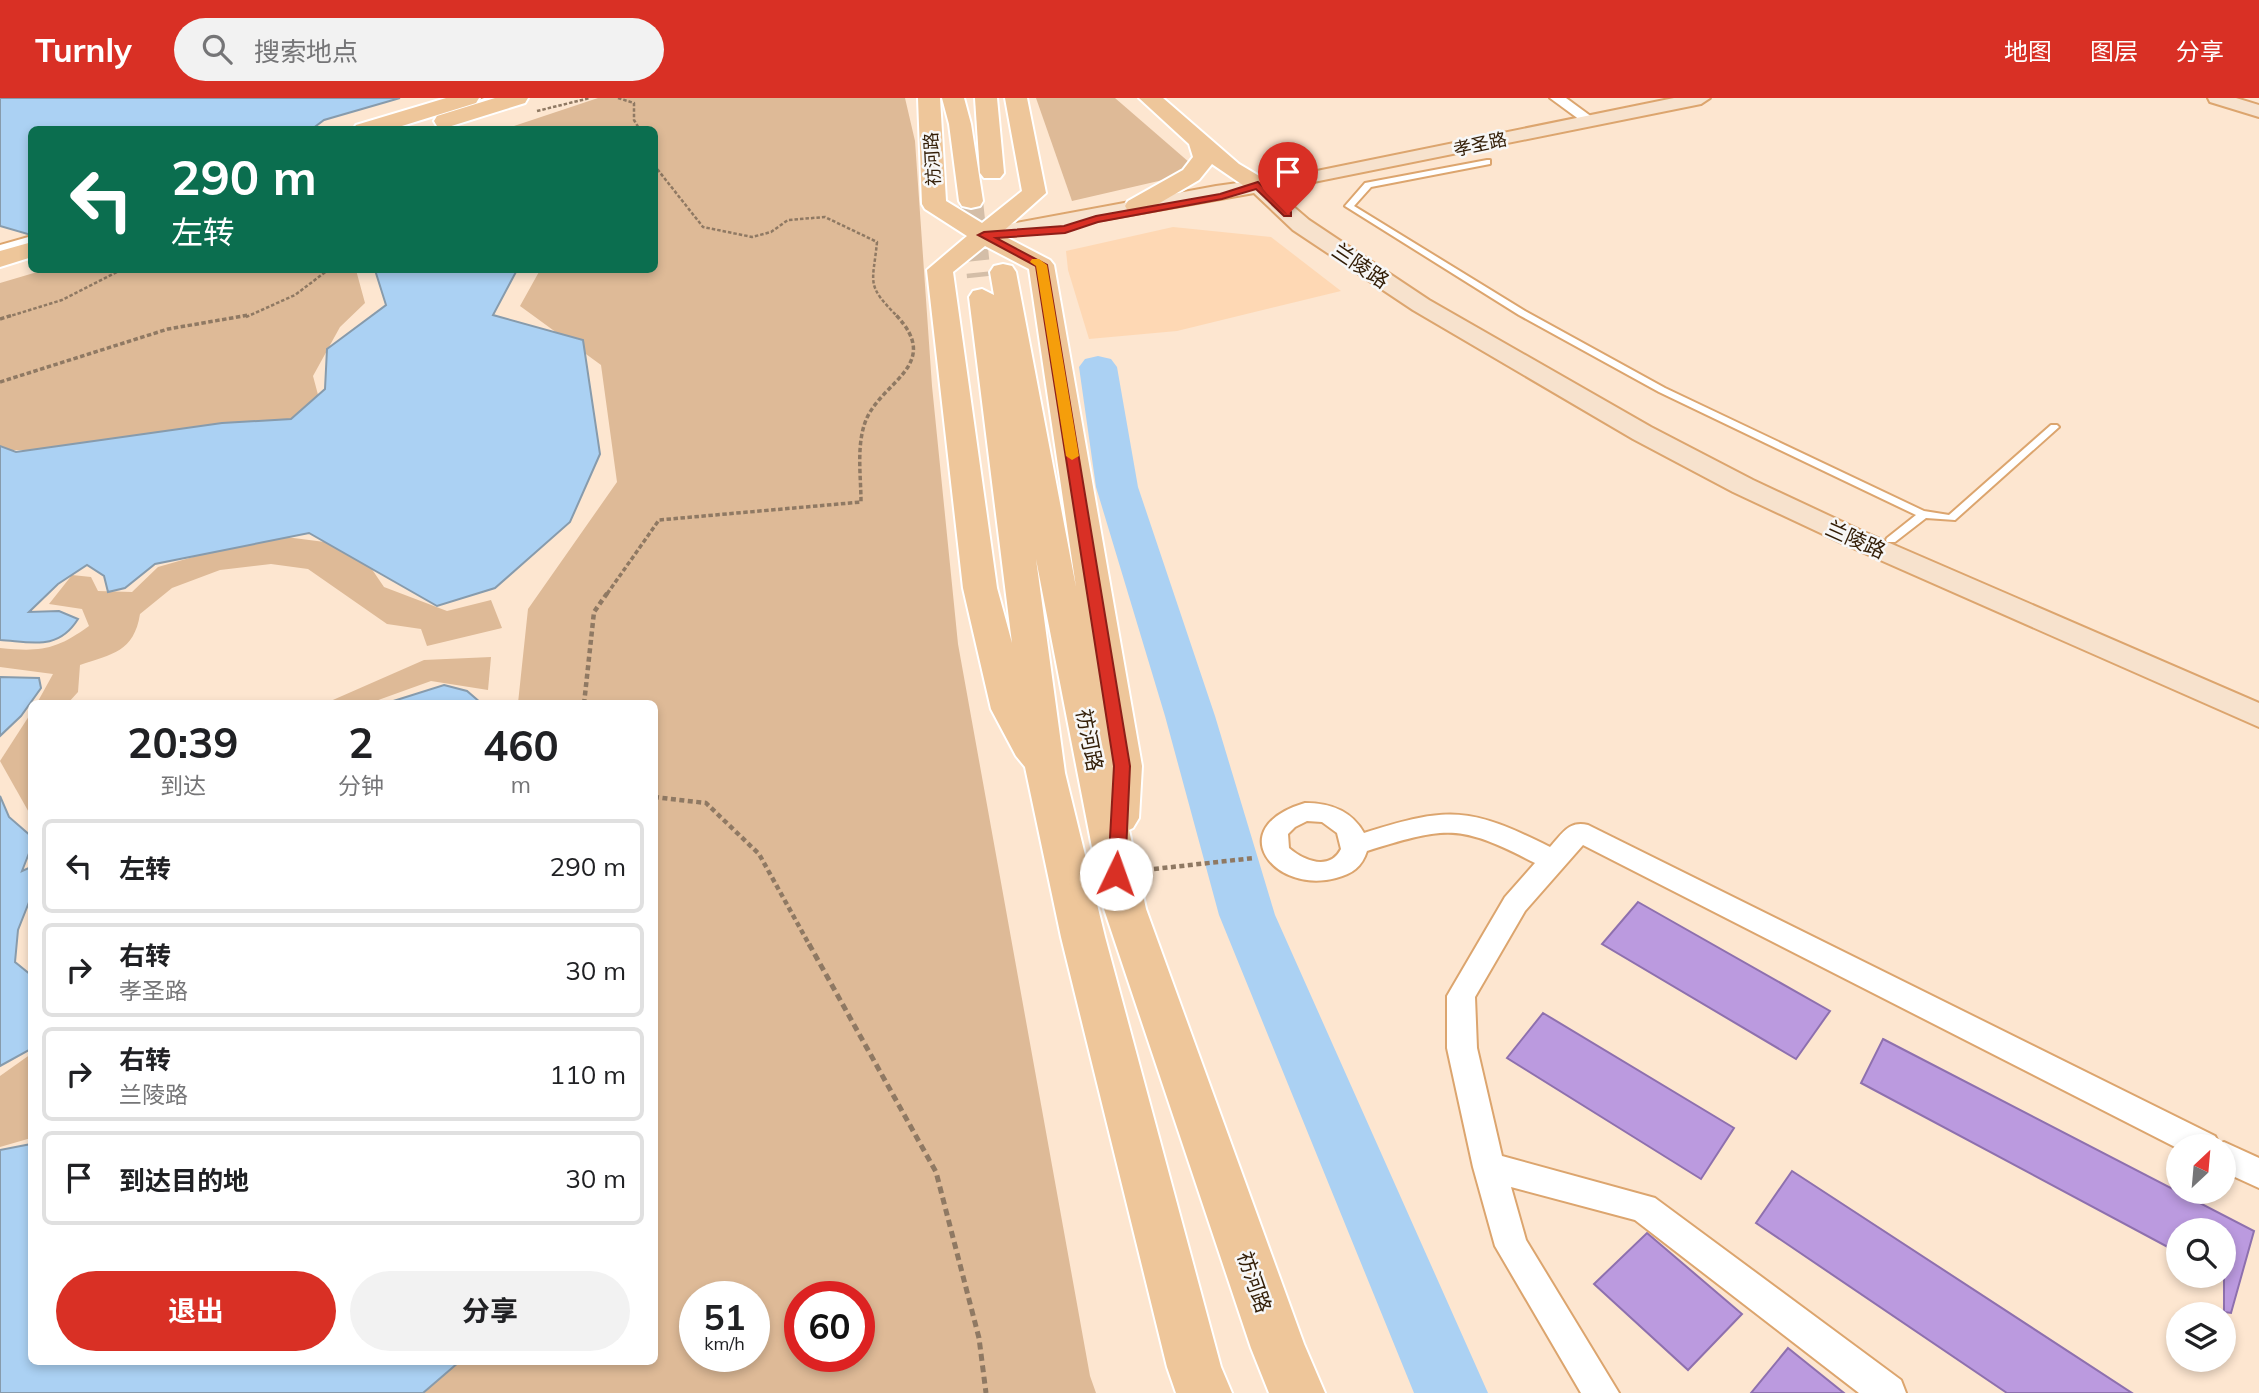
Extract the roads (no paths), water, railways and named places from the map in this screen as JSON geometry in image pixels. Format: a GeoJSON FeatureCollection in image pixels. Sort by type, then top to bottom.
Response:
{"type":"FeatureCollection","features":[{"type":"Feature","properties":{"kind":"main road"},"geometry":{"type":"LineString","coordinates":[[377,126],[468,98]]}},
{"type":"Feature","properties":{"kind":"main road"},"geometry":{"type":"LineString","coordinates":[[429,126],[517,98]]}},
{"type":"Feature","properties":{"kind":"main road","name":"祊河路"},"geometry":{"type":"LineString","coordinates":[[929,98],[934,204],[984,235]]}},
{"type":"Feature","properties":{"kind":"main road","name":"祊河路"},"geometry":{"type":"LineString","coordinates":[[953,98],[960,124],[971,201]]}},
{"type":"Feature","properties":{"kind":"main road"},"geometry":{"type":"LineString","coordinates":[[986,98],[995,198]]}},
{"type":"Feature","properties":{"kind":"main road"},"geometry":{"type":"LineString","coordinates":[[1016,98],[1034,193],[940,270],[980,588],[1010,709],[1045,773]]}},
{"type":"Feature","properties":{"kind":"main road"},"geometry":{"type":"LineString","coordinates":[[1150,98],[1231,169],[1258,185]]}},
{"type":"Feature","properties":{"kind":"main road"},"geometry":{"type":"LineString","coordinates":[[1167,98],[1249,166],[1258,185]]}},
{"type":"Feature","properties":{"kind":"main road","name":"孝圣路"},"geometry":{"type":"LineString","coordinates":[[984,235],[1258,185],[1676,98]]}},
{"type":"Feature","properties":{"kind":"main road","name":"孝圣路"},"geometry":{"type":"LineString","coordinates":[[984,235],[1065,229],[1096,219],[1222,197],[1258,185],[1302,180],[1701,98]]}},
{"type":"Feature","properties":{"kind":"main road"},"geometry":{"type":"LineString","coordinates":[[2217,98],[2259,111]]}},
{"type":"Feature","properties":{"kind":"main road"},"geometry":{"type":"LineString","coordinates":[[2235,98],[2259,105]]}},
{"type":"Feature","properties":{"kind":"main road"},"geometry":{"type":"LineString","coordinates":[[1137,206],[1191,175],[1205,157],[1199,141]]}},
{"type":"Feature","properties":{"kind":"main road","name":"兰陵路"},"geometry":{"type":"LineString","coordinates":[[1258,185],[1289,199],[1328,229],[1436,300],[1576,383],[1755,478],[2259,700]]}},
{"type":"Feature","properties":{"kind":"main road","name":"兰陵路"},"geometry":{"type":"LineString","coordinates":[[1258,185],[1274,203],[1301,225],[1421,305],[1642,433],[1743,486],[1854,538],[2259,716]]}},
{"type":"Feature","properties":{"kind":"main road"},"geometry":{"type":"LineString","coordinates":[[0,240],[28,231]]}},
{"type":"Feature","properties":{"kind":"main road"},"geometry":{"type":"LineString","coordinates":[[984,235],[1041,265],[1122,766],[1135,871]]}},
{"type":"Feature","properties":{"kind":"main road"},"geometry":{"type":"LineString","coordinates":[[0,258],[28,250]]}},
{"type":"Feature","properties":{"kind":"main road","name":"祊河路"},"geometry":{"type":"LineString","coordinates":[[1204,1393],[1194,1367],[1093,977],[1045,773],[1019,555],[991,275],[1052,554],[1135,871],[1125,909],[1278,1348],[1297,1393]]}},
{"type":"Feature","properties":{"kind":"street"},"geometry":{"type":"LineString","coordinates":[[1557,98],[1585,117]]}},
{"type":"Feature","properties":{"kind":"street"},"geometry":{"type":"LineString","coordinates":[[1305,812],[1333,816],[1353,834],[1356,845],[1350,860],[1340,868],[1324,873],[1300,870],[1278,855],[1273,841],[1274,831],[1282,821],[1305,812]]}},
{"type":"Feature","properties":{"kind":"street"},"geometry":{"type":"LineString","coordinates":[[1356,845],[1453,821],[1497,833],[1554,861]]}},
{"type":"Feature","properties":{"kind":"street"},"geometry":{"type":"LineString","coordinates":[[1601,1393],[1511,1246],[1489,1167],[1462,1048],[1461,996],[1515,904],[1579,832],[2180,1134]]}},
{"type":"Feature","properties":{"kind":"street"},"geometry":{"type":"LineString","coordinates":[[2236,1162],[2259,1174]]}},
{"type":"Feature","properties":{"kind":"street"},"geometry":{"type":"LineString","coordinates":[[1489,1167],[1644,1208],[1888,1393]]}},
{"type":"Feature","properties":{"kind":"lane"},"geometry":{"type":"LineString","coordinates":[[401,126],[491,98]]}},
{"type":"Feature","properties":{"kind":"lane"},"geometry":{"type":"LineString","coordinates":[[1487,162],[1368,185],[1349,206],[1522,313],[1662,390],[1922,513],[1951,518],[2054,427]]}},
{"type":"Feature","properties":{"kind":"lane"},"geometry":{"type":"LineString","coordinates":[[0,248],[28,239]]}},
{"type":"Feature","properties":{"kind":"lane"},"geometry":{"type":"LineString","coordinates":[[1891,540],[1920,519],[1922,513]]}},
{"type":"Feature","properties":{"kind":"water"},"geometry":{"type":"Polygon","coordinates":[[[0,98],[400,98],[324,120],[316,126],[28,126],[28,234],[0,226],[0,98]]]}},
{"type":"Feature","properties":{"kind":"water"},"geometry":{"type":"Polygon","coordinates":[[[376,273],[515,273],[493,315],[583,340],[600,454],[570,522],[495,588],[437,606],[309,533],[155,564],[125,588],[108,592],[104,576],[87,565],[58,584],[29,612],[59,611],[78,619],[62,636],[33,643],[0,640],[0,446],[16,452],[222,423],[291,419],[325,389],[327,349],[386,305],[376,273]]]}},
{"type":"Feature","properties":{"kind":"water"},"geometry":{"type":"Polygon","coordinates":[[[0,677],[39,678],[41,688],[32,700],[28,700],[28,706],[21,716],[0,736],[0,677]]]}},
{"type":"Feature","properties":{"kind":"water"},"geometry":{"type":"Polygon","coordinates":[[[444,685],[467,691],[478,700],[396,700],[444,685]]]}},
{"type":"Feature","properties":{"kind":"water"},"geometry":{"type":"Polygon","coordinates":[[[0,796],[9,817],[28,834],[28,856],[22,871],[28,868],[28,905],[18,930],[15,962],[28,973],[28,1051],[0,1066],[0,796]]]}},
{"type":"Feature","properties":{"kind":"water"},"geometry":{"type":"Polygon","coordinates":[[[28,1145],[28,1365],[456,1365],[423,1393],[0,1393],[0,1150],[28,1145]]]}},
{"type":"Feature","properties":{"kind":"waterway"},"geometry":{"type":"LineString","coordinates":[[1098,367],[1117,487],[1190,716],[1247,915],[1451,1393]]}},
{"type":"Feature","properties":{"kind":"tunnel"},"geometry":{"type":"LineString","coordinates":[[971,201],[979,277]]}}]}
